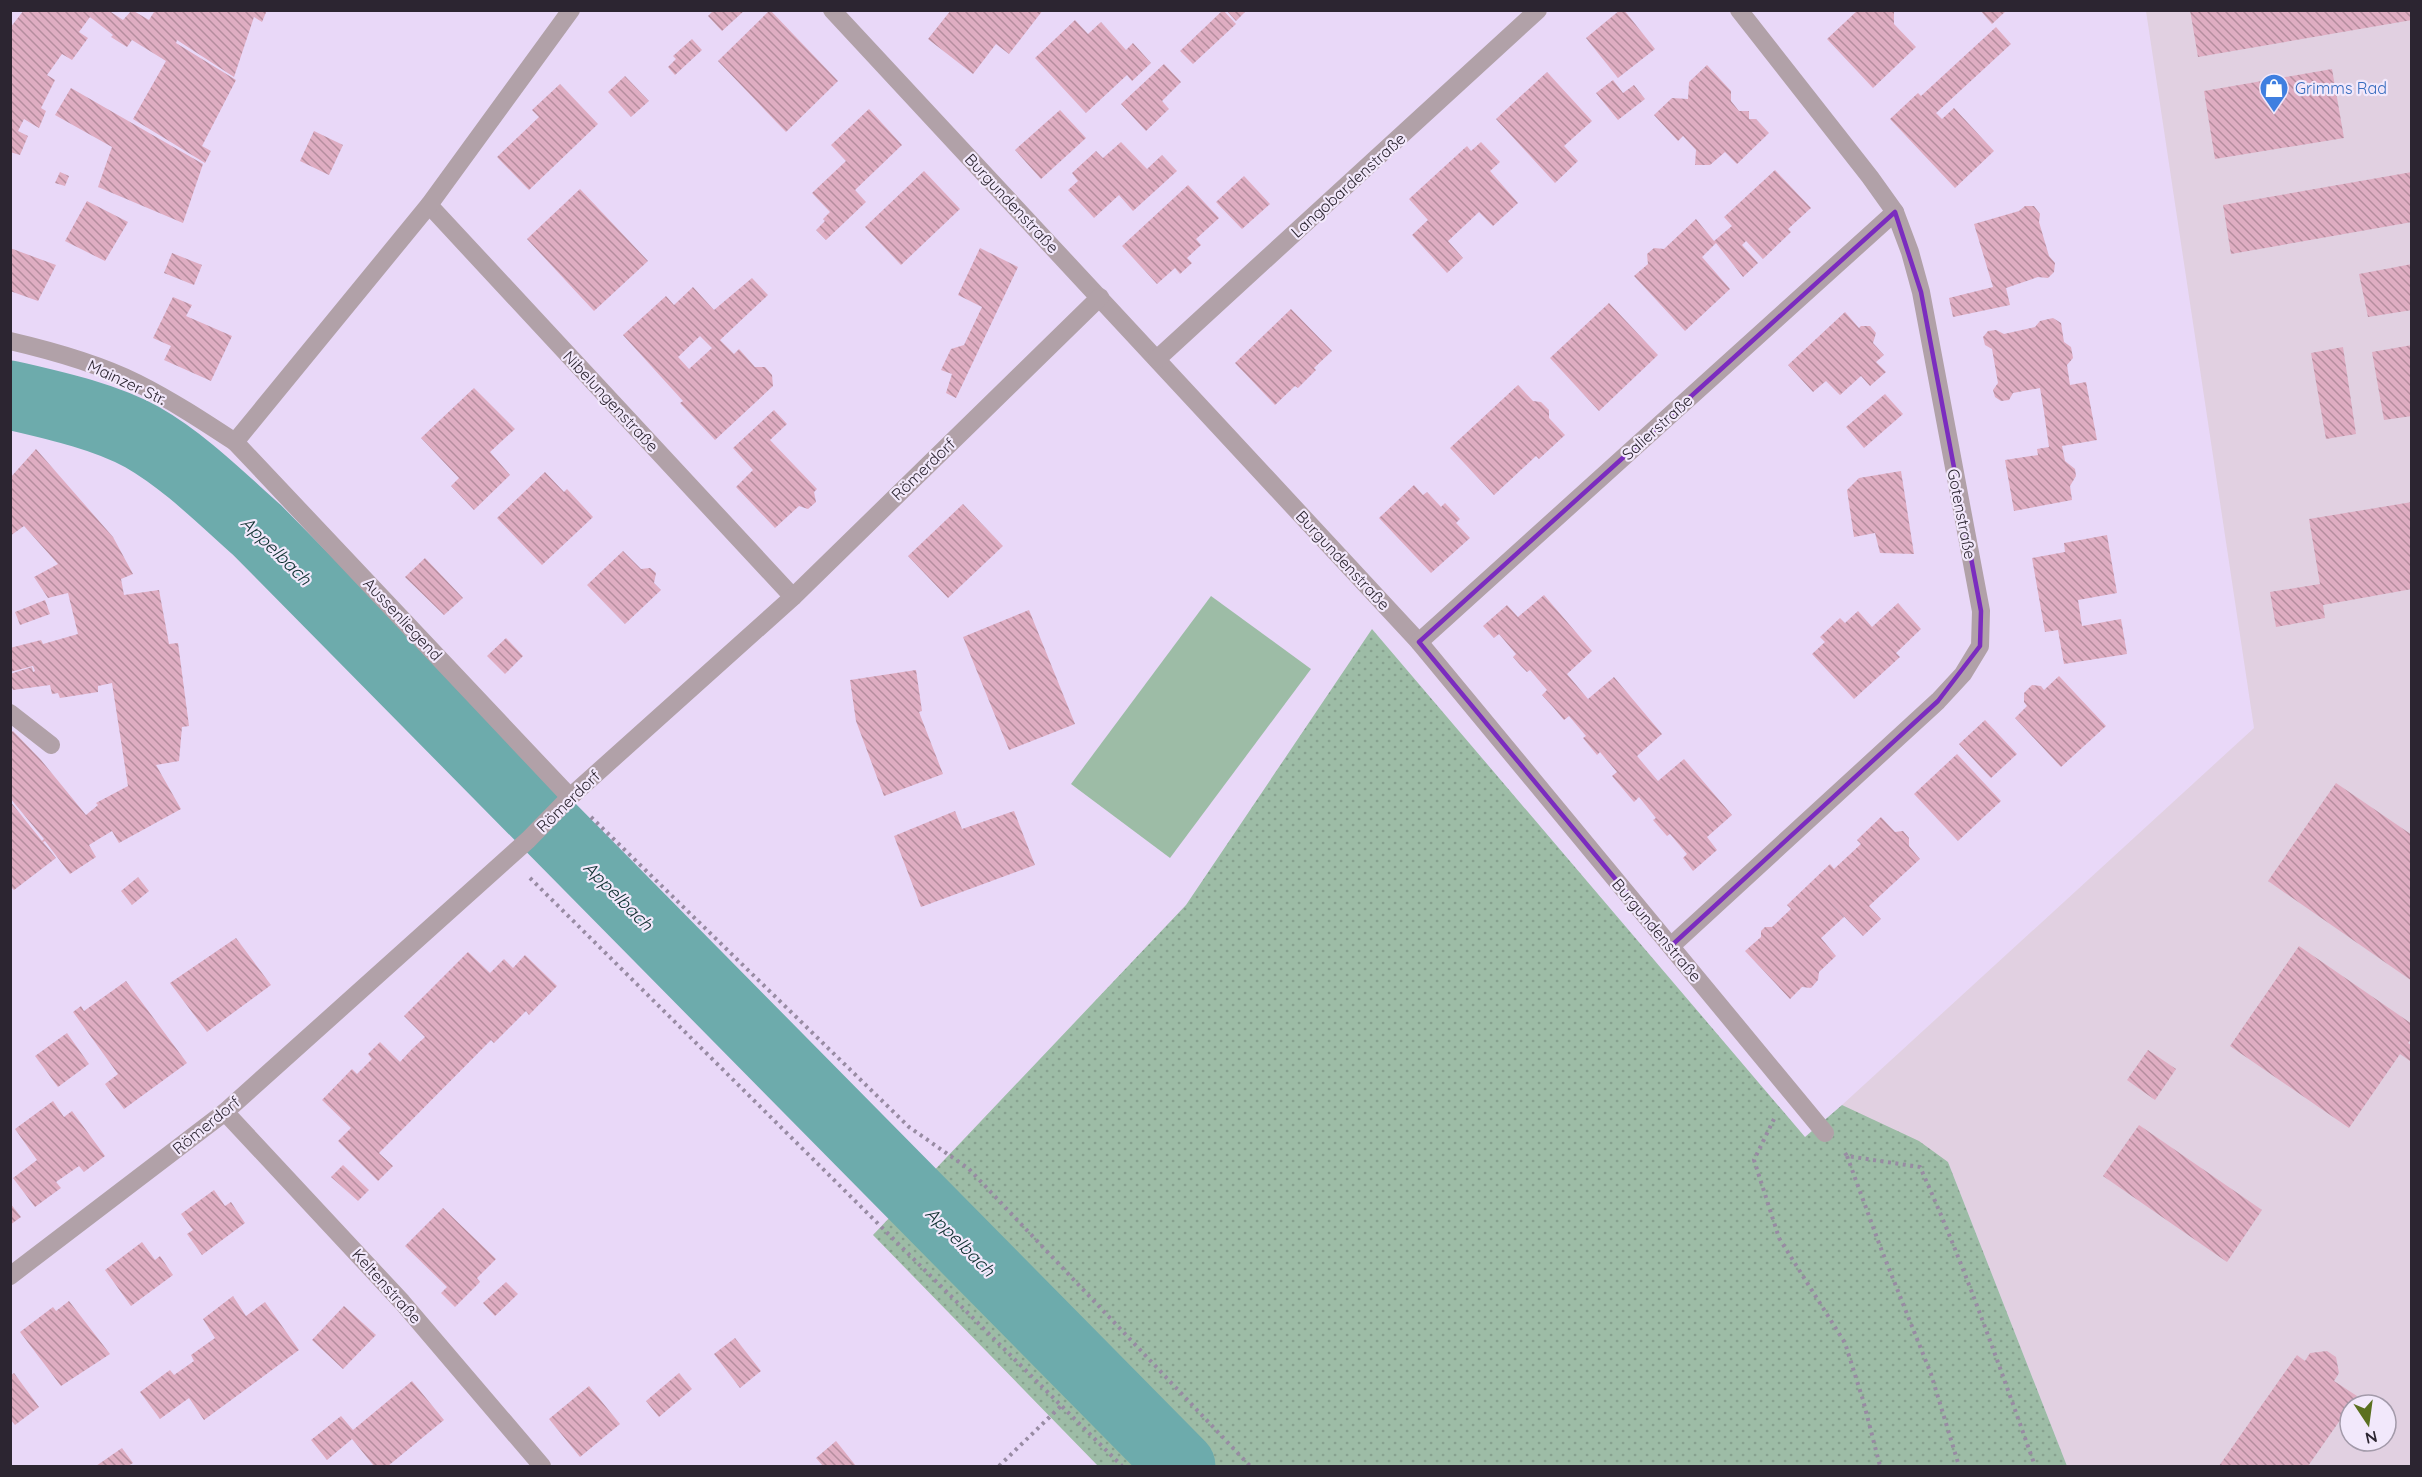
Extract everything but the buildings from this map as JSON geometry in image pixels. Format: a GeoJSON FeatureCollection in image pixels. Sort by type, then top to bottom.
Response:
{"type":"FeatureCollection","features":[{"type":"Feature","properties":{"kind":"street"},"geometry":{"type":"LineString","coordinates":[[235,442],[429,205],[571,10]]}},
{"type":"Feature","properties":{"kind":"street","name":"Burgundenstraße"},"geometry":{"type":"LineString","coordinates":[[832,10],[1419,642],[1825,1133]]}},
{"type":"Feature","properties":{"kind":"street","name":"Langobardenstraße"},"geometry":{"type":"LineString","coordinates":[[1157,359],[1538,10]]}},
{"type":"Feature","properties":{"kind":"street","name":"Gotenstraße"},"geometry":{"type":"LineString","coordinates":[[1671,946],[1938,700],[1962,674],[1980,646],[1981,611],[1921,292],[1910,252],[1895,212],[1739,10]]}},
{"type":"Feature","properties":{"kind":"street","name":"Nibelungenstraße"},"geometry":{"type":"LineString","coordinates":[[429,205],[793,597]]}},
{"type":"Feature","properties":{"kind":"street","name":"Salierstraße"},"geometry":{"type":"LineString","coordinates":[[1419,642],[1895,212]]}},
{"type":"Feature","properties":{"kind":"street","name":"Römerdorf"},"geometry":{"type":"LineString","coordinates":[[10,1276],[225,1112],[528,840],[570,797],[793,597],[1100,297]]}},
{"type":"Feature","properties":{"kind":"street","name":"Mainzer Str."},"geometry":{"type":"LineString","coordinates":[[10,341],[82,361],[136,382],[186,410],[235,442]]}},
{"type":"Feature","properties":{"kind":"street","name":"Aussenliegend"},"geometry":{"type":"LineString","coordinates":[[235,442],[570,797]]}},
{"type":"Feature","properties":{"kind":"street"},"geometry":{"type":"LineString","coordinates":[[10,713],[51,745]]}},
{"type":"Feature","properties":{"kind":"street","name":"Keltenstraße"},"geometry":{"type":"LineString","coordinates":[[225,1112],[402,1302],[542,1467]]}},
{"type":"Feature","properties":{"kind":"path"},"geometry":{"type":"LineString","coordinates":[[570,797],[909,1127],[969,1169],[1250,1467]]}},
{"type":"Feature","properties":{"kind":"path"},"geometry":{"type":"LineString","coordinates":[[508,856],[1122,1467]]}},
{"type":"Feature","properties":{"kind":"path"},"geometry":{"type":"LineString","coordinates":[[1788,1089],[1754,1160],[1779,1238],[1845,1342],[1880,1467]]}},
{"type":"Feature","properties":{"kind":"path"},"geometry":{"type":"LineString","coordinates":[[1825,1133],[1847,1156],[1931,1374],[1959,1467]]}},
{"type":"Feature","properties":{"kind":"path"},"geometry":{"type":"LineString","coordinates":[[1847,1156],[1920,1167],[1941,1213],[1988,1333],[2035,1467]]}},
{"type":"Feature","properties":{"kind":"path"},"geometry":{"type":"LineString","coordinates":[[999,1467],[1062,1405]]}},
{"type":"Feature","properties":{"kind":"highlighted area"},"geometry":{"type":"Polygon","coordinates":[[[1895,212],[1921,292],[1981,611],[1980,646],[1938,701],[1671,946],[1419,642],[1895,212]]]}},
{"type":"Feature","properties":{"kind":"shaded area"},"geometry":{"type":"Polygon","coordinates":[[[2146,11],[2411,11],[2411,1466],[2067,1466],[1948,1162],[1842,1105],[2254,728],[2146,11]]]}},
{"type":"Feature","properties":{"kind":"green space"},"geometry":{"type":"Polygon","coordinates":[[[1211,596],[1311,669],[1170,858],[1071,784],[1211,596]]]}},
{"type":"Feature","properties":{"kind":"green space"},"geometry":{"type":"Polygon","coordinates":[[[1372,629],[1805,1137],[1842,1105],[1919,1141],[1948,1162],[2067,1466],[1098,1466],[873,1235],[1186,905],[1372,629]]]}},
{"type":"Feature","properties":{"kind":"waterway","name":"Appelbach"},"geometry":{"type":"LineString","coordinates":[[10,395],[95,417],[142,437],[187,469],[257,530],[1181,1466]]}},
{"type":"Feature","properties":{"kind":"place","name":"Grimms Rad"},"geometry":{"type":"Point","coordinates":[2274,114]}}]}
